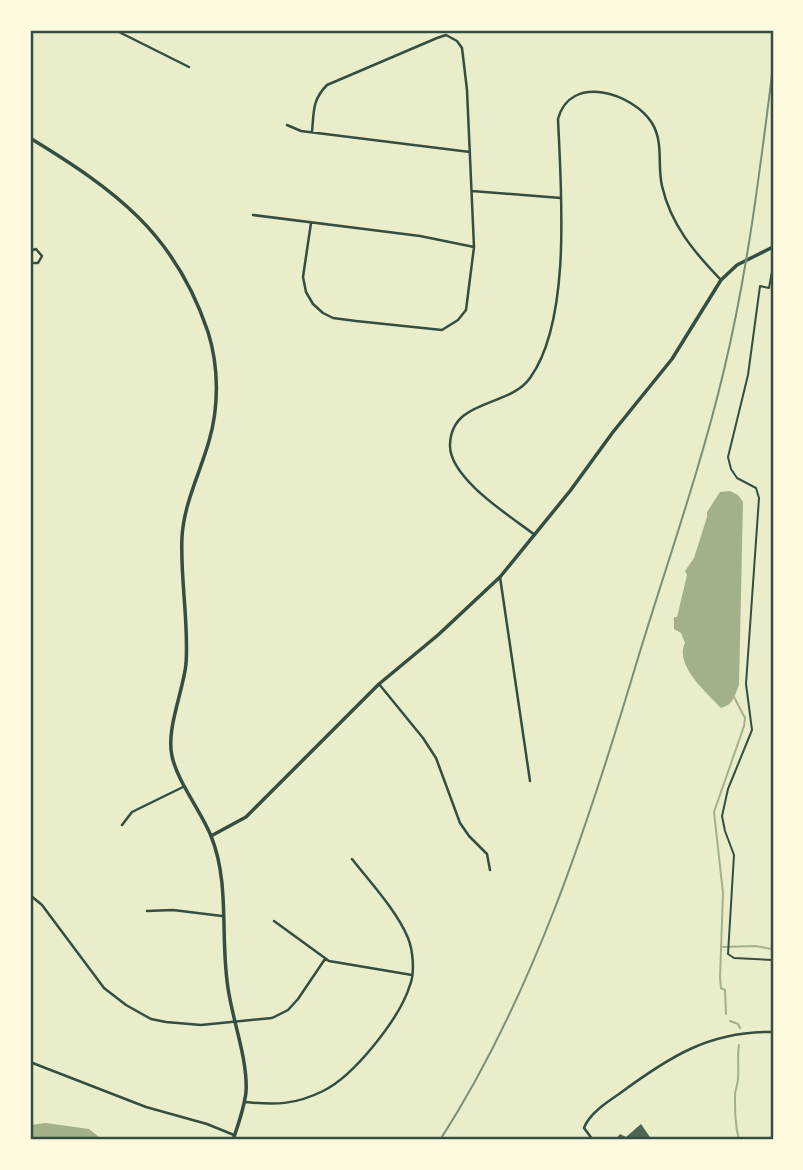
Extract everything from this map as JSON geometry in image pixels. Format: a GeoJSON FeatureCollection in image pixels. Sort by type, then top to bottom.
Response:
{"type":"FeatureCollection","features":[{"type":"Feature","properties":{"kind":"street"},"geometry":{"type":"LineString","coordinates":[[115,30],[189,68]]}},
{"type":"Feature","properties":{"kind":"street"},"geometry":{"type":"LineString","coordinates":[[311,223],[303,277],[306,292],[313,304],[323,313],[333,318],[442,330],[451,327],[466,310],[474,247],[462,48],[457,41],[446,35],[327,85],[318,94],[314,105],[312,132]]}},
{"type":"Feature","properties":{"kind":"street"},"geometry":{"type":"LineString","coordinates":[[535,534],[497,506],[462,475],[452,463],[450,447],[457,422],[465,414],[515,392],[529,381],[543,358],[559,280],[561,198],[558,119],[561,109],[569,99],[583,92],[620,96],[643,110],[659,139],[661,183],[670,212],[689,245],[721,281]]}},
{"type":"Feature","properties":{"kind":"street"},"geometry":{"type":"LineString","coordinates":[[287,125],[301,131],[470,152]]}},
{"type":"Feature","properties":{"kind":"street"},"geometry":{"type":"LineString","coordinates":[[30,138],[116,195],[157,235],[172,255],[197,303],[209,336],[216,386],[215,415],[186,510],[182,535],[186,662],[171,735],[172,756],[211,836],[220,867],[228,993],[246,1090],[234,1138],[208,1124],[146,1107],[30,1062]]}},
{"type":"Feature","properties":{"kind":"street"},"geometry":{"type":"LineString","coordinates":[[472,191],[561,198]]}},
{"type":"Feature","properties":{"kind":"street"},"geometry":{"type":"LineString","coordinates":[[253,215],[420,236],[474,247]]}},
{"type":"Feature","properties":{"kind":"street"},"geometry":{"type":"LineString","coordinates":[[211,836],[246,817],[379,684],[438,635],[500,577],[673,359],[721,281],[737,265],[773,247]]}},
{"type":"Feature","properties":{"kind":"street"},"geometry":{"type":"LineString","coordinates":[[30,250],[36,249],[42,256],[38,263],[30,263]]}},
{"type":"Feature","properties":{"kind":"street"},"geometry":{"type":"LineString","coordinates":[[500,577],[530,780]]}},
{"type":"Feature","properties":{"kind":"street"},"geometry":{"type":"LineString","coordinates":[[379,684],[436,758],[460,823],[487,854],[490,870]]}},
{"type":"Feature","properties":{"kind":"street"},"geometry":{"type":"LineString","coordinates":[[121,825],[132,812],[186,786]]}},
{"type":"Feature","properties":{"kind":"street"},"geometry":{"type":"LineString","coordinates":[[244,1102],[279,1105],[323,1091],[341,1080],[360,1062],[400,1006],[411,984],[412,964],[408,938],[352,859]]}},
{"type":"Feature","properties":{"kind":"street"},"geometry":{"type":"LineString","coordinates":[[30,895],[42,905],[104,988],[125,1005],[166,1022],[201,1026],[272,1018],[288,1010],[298,999],[325,959]]}},
{"type":"Feature","properties":{"kind":"street"},"geometry":{"type":"LineString","coordinates":[[147,911],[173,910],[222,916]]}},
{"type":"Feature","properties":{"kind":"street"},"geometry":{"type":"LineString","coordinates":[[274,921],[325,959],[412,975]]}},
{"type":"Feature","properties":{"kind":"street"},"geometry":{"type":"LineString","coordinates":[[593,1140],[584,1128],[586,1121],[662,1062],[728,1035],[773,1032]]}},
{"type":"Feature","properties":{"kind":"path"},"geometry":{"type":"LineString","coordinates":[[773,266],[769,288],[760,286],[748,375],[728,457],[735,475],[756,488],[759,498],[746,684],[752,730],[728,789],[722,816],[724,831],[734,855],[728,954],[734,958],[773,960]]}},
{"type":"Feature","properties":{"kind":"shaded area"},"geometry":{"type":"Polygon","coordinates":[[[730,491],[738,495],[743,502],[739,685],[731,702],[721,708],[688,669],[684,660],[685,643],[681,633],[674,629],[674,617],[677,617],[687,575],[685,571],[694,558],[707,512],[720,492],[730,491]]]}},
{"type":"Feature","properties":{"kind":"shaded area"},"geometry":{"type":"Polygon","coordinates":[[[46,1123],[89,1129],[103,1140],[30,1140],[30,1125],[46,1123]]]}},
{"type":"Feature","properties":{"kind":"building"},"geometry":{"type":"Polygon","coordinates":[[[641,1124],[652,1140],[638,1140],[636,1137],[632,1140],[615,1140],[620,1134],[626,1137],[641,1124]]]}},
{"type":"Feature","properties":{"kind":"waterway"},"geometry":{"type":"LineString","coordinates":[[726,1014],[725,990],[721,988],[720,978],[723,893],[714,812],[744,726],[745,718],[734,697]]}},
{"type":"Feature","properties":{"kind":"waterway"},"geometry":{"type":"LineString","coordinates":[[723,947],[755,946],[772,949]]}},
{"type":"Feature","properties":{"kind":"waterway"},"geometry":{"type":"LineString","coordinates":[[730,1021],[738,1024],[740,1028]]}},
{"type":"Feature","properties":{"kind":"waterway"},"geometry":{"type":"LineString","coordinates":[[739,1045],[735,1095],[739,1140]]}},
{"type":"Feature","properties":{"kind":"railway"},"geometry":{"type":"LineString","coordinates":[[440,1140],[503,1027],[555,906],[599,782],[683,515],[715,406],[740,295],[773,67]]}}]}
